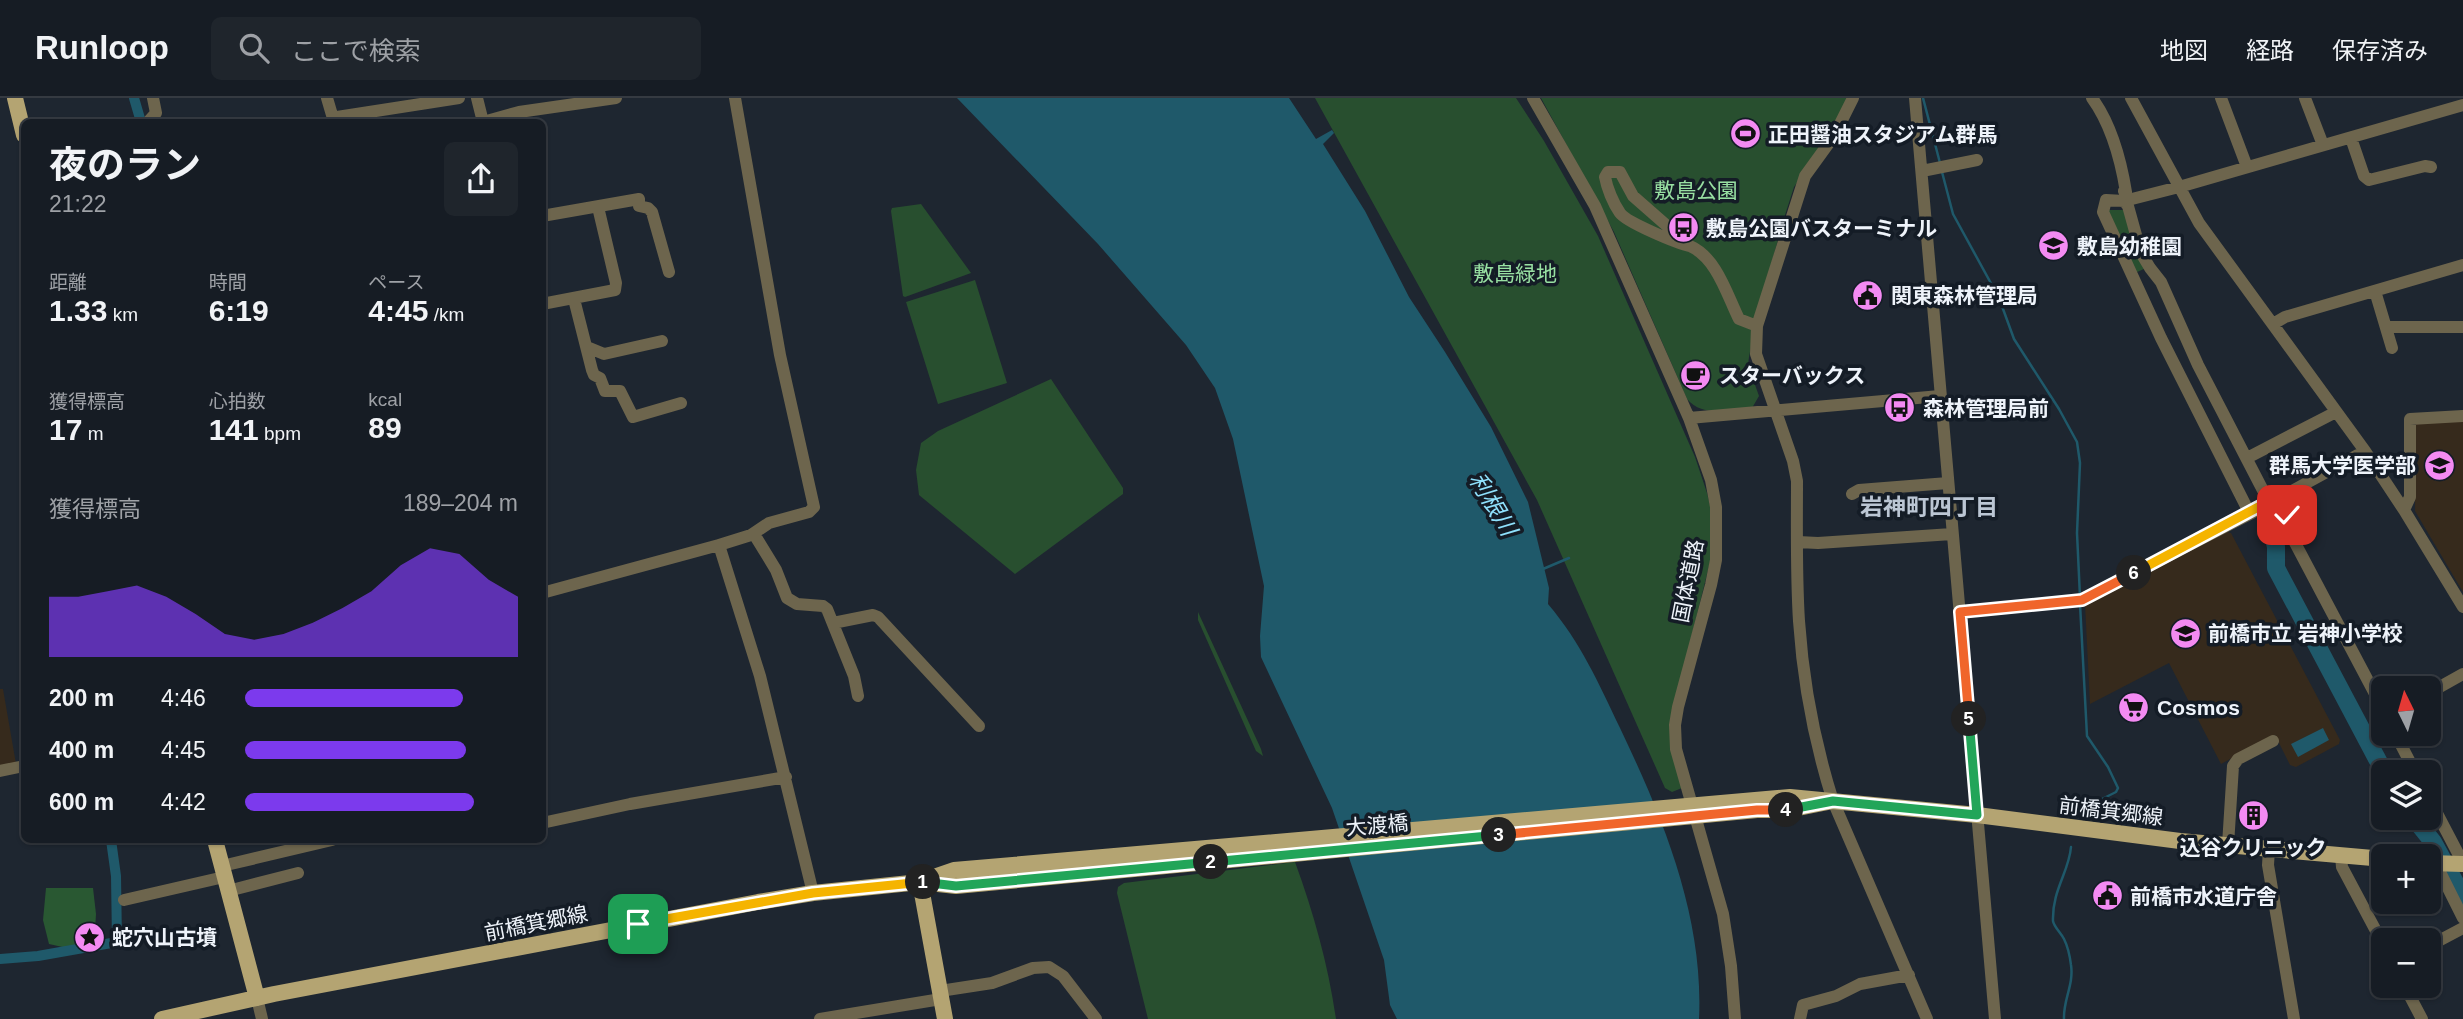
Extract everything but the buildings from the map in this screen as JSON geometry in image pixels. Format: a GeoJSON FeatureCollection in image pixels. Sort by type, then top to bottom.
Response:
{"type":"FeatureCollection","features":[{"type":"Feature","properties":{"kind":"main road"},"geometry":{"type":"LineString","coordinates":[[15,98],[21,123]]}},
{"type":"Feature","properties":{"kind":"main road","name":"前橋箕郷線"},"geometry":{"type":"LineString","coordinates":[[1756,804],[1790,797],[2371,858]]}},
{"type":"Feature","properties":{"kind":"main road","name":"大渡橋"},"geometry":{"type":"LineString","coordinates":[[1001,874],[1756,804]]}},
{"type":"Feature","properties":{"kind":"main road"},"geometry":{"type":"LineString","coordinates":[[216,843],[257,998]]}},
{"type":"Feature","properties":{"kind":"main road"},"geometry":{"type":"LineString","coordinates":[[2441,863],[2462,863]]}},
{"type":"Feature","properties":{"kind":"main road","name":"前橋箕郷線"},"geometry":{"type":"LineString","coordinates":[[162,1019],[257,998],[732,906],[813,893],[920,882],[954,870],[1001,874]]}},
{"type":"Feature","properties":{"kind":"main road"},"geometry":{"type":"LineString","coordinates":[[920,882],[945,1019]]}},
{"type":"Feature","properties":{"kind":"street"},"geometry":{"type":"LineString","coordinates":[[151,119],[156,113],[153,98]]}},
{"type":"Feature","properties":{"kind":"street"},"geometry":{"type":"LineString","coordinates":[[327,98],[334,119]]}},
{"type":"Feature","properties":{"kind":"street"},"geometry":{"type":"LineString","coordinates":[[340,119],[459,98]]}},
{"type":"Feature","properties":{"kind":"street"},"geometry":{"type":"LineString","coordinates":[[477,98],[482,119]]}},
{"type":"Feature","properties":{"kind":"street"},"geometry":{"type":"LineString","coordinates":[[494,119],[566,102],[615,98]]}},
{"type":"Feature","properties":{"kind":"street"},"geometry":{"type":"LineString","coordinates":[[546,592],[754,534],[769,523],[811,511],[814,504],[780,358],[735,98]]}},
{"type":"Feature","properties":{"kind":"street","name":"国体道路"},"geometry":{"type":"LineString","coordinates":[[1532,98],[1595,206],[1689,418],[1716,507],[1717,538],[1711,585],[1675,725],[1676,749],[1723,914],[1735,1019]]}},
{"type":"Feature","properties":{"kind":"street"},"geometry":{"type":"LineString","coordinates":[[1853,98],[1834,136],[1805,176],[1757,326],[1756,354],[1793,461],[1797,481],[1799,622],[1823,767],[1833,801],[1927,1019]]}},
{"type":"Feature","properties":{"kind":"street"},"geometry":{"type":"LineString","coordinates":[[1915,98],[1995,1019]]}},
{"type":"Feature","properties":{"kind":"street"},"geometry":{"type":"LineString","coordinates":[[2092,98],[2105,121],[2123,169],[2126,192],[2124,196],[2141,253],[2161,282],[2198,365],[2246,458],[2287,515],[2293,539],[2371,686]]}},
{"type":"Feature","properties":{"kind":"street"},"geometry":{"type":"LineString","coordinates":[[2131,98],[2207,235],[2365,451],[2463,607]]}},
{"type":"Feature","properties":{"kind":"street"},"geometry":{"type":"LineString","coordinates":[[2221,98],[2247,167]]}},
{"type":"Feature","properties":{"kind":"street"},"geometry":{"type":"LineString","coordinates":[[2305,98],[2323,145]]}},
{"type":"Feature","properties":{"kind":"street"},"geometry":{"type":"LineString","coordinates":[[2250,514],[2161,338],[2103,212],[2106,200],[2179,187],[2463,105]]}},
{"type":"Feature","properties":{"kind":"street"},"geometry":{"type":"LineString","coordinates":[[2351,138],[2366,179],[2375,180],[2425,166],[2431,167]]}},
{"type":"Feature","properties":{"kind":"street"},"geometry":{"type":"LineString","coordinates":[[1922,171],[1977,160]]}},
{"type":"Feature","properties":{"kind":"street"},"geometry":{"type":"LineString","coordinates":[[1690,246],[1678,244],[1621,215],[1606,184],[1605,177],[1608,172],[1620,172],[1633,196],[1696,249],[1714,268],[1740,319],[1757,326]]}},
{"type":"Feature","properties":{"kind":"street"},"geometry":{"type":"LineString","coordinates":[[546,215],[639,199],[639,206],[652,212],[669,272]]}},
{"type":"Feature","properties":{"kind":"street"},"geometry":{"type":"LineString","coordinates":[[546,303],[613,292],[617,287],[598,207]]}},
{"type":"Feature","properties":{"kind":"street"},"geometry":{"type":"LineString","coordinates":[[2273,324],[2285,317],[2463,265]]}},
{"type":"Feature","properties":{"kind":"street"},"geometry":{"type":"LineString","coordinates":[[2375,291],[2392,348]]}},
{"type":"Feature","properties":{"kind":"street"},"geometry":{"type":"LineString","coordinates":[[574,299],[594,375],[600,378],[605,391],[620,391],[632,417],[681,402]]}},
{"type":"Feature","properties":{"kind":"street"},"geometry":{"type":"LineString","coordinates":[[2386,327],[2463,327]]}},
{"type":"Feature","properties":{"kind":"street"},"geometry":{"type":"LineString","coordinates":[[587,347],[604,354],[662,341]]}},
{"type":"Feature","properties":{"kind":"street"},"geometry":{"type":"LineString","coordinates":[[1689,418],[1940,396]]}},
{"type":"Feature","properties":{"kind":"street"},"geometry":{"type":"LineString","coordinates":[[2246,458],[2336,412]]}},
{"type":"Feature","properties":{"kind":"street"},"geometry":{"type":"LineString","coordinates":[[2404,510],[2408,507],[2410,497],[2410,418],[2463,416]]}},
{"type":"Feature","properties":{"kind":"street"},"geometry":{"type":"LineString","coordinates":[[1960,612],[2082,600],[2250,514],[2365,451]]}},
{"type":"Feature","properties":{"kind":"street"},"geometry":{"type":"LineString","coordinates":[[1852,494],[1859,490],[1948,483]]}},
{"type":"Feature","properties":{"kind":"street"},"geometry":{"type":"LineString","coordinates":[[754,534],[774,567],[787,598],[797,604],[822,606],[827,609],[854,676],[858,696]]}},
{"type":"Feature","properties":{"kind":"street"},"geometry":{"type":"LineString","coordinates":[[1798,542],[1952,534]]}},
{"type":"Feature","properties":{"kind":"street"},"geometry":{"type":"LineString","coordinates":[[719,545],[758,668],[813,893]]}},
{"type":"Feature","properties":{"kind":"street"},"geometry":{"type":"LineString","coordinates":[[833,623],[873,615],[878,617],[979,726]]}},
{"type":"Feature","properties":{"kind":"street"},"geometry":{"type":"LineString","coordinates":[[2441,686],[2463,674]]}},
{"type":"Feature","properties":{"kind":"street"},"geometry":{"type":"LineString","coordinates":[[2228,845],[2233,766],[2238,759],[2273,741]]}},
{"type":"Feature","properties":{"kind":"street"},"geometry":{"type":"LineString","coordinates":[[0,771],[21,767]]}},
{"type":"Feature","properties":{"kind":"street"},"geometry":{"type":"LineString","coordinates":[[546,822],[630,804],[786,777]]}},
{"type":"Feature","properties":{"kind":"street"},"geometry":{"type":"LineString","coordinates":[[2441,822],[2462,863]]}},
{"type":"Feature","properties":{"kind":"street"},"geometry":{"type":"LineString","coordinates":[[124,900],[225,878],[324,843]]}},
{"type":"Feature","properties":{"kind":"street"},"geometry":{"type":"LineString","coordinates":[[2269,849],[2268,865],[2294,1019]]}},
{"type":"Feature","properties":{"kind":"street"},"geometry":{"type":"LineString","coordinates":[[2341,856],[2342,867],[2374,928]]}},
{"type":"Feature","properties":{"kind":"street"},"geometry":{"type":"LineString","coordinates":[[225,878],[298,873]]}},
{"type":"Feature","properties":{"kind":"street"},"geometry":{"type":"LineString","coordinates":[[2441,878],[2463,918]]}},
{"type":"Feature","properties":{"kind":"street"},"geometry":{"type":"LineString","coordinates":[[2441,940],[2463,928]]}},
{"type":"Feature","properties":{"kind":"street"},"geometry":{"type":"LineString","coordinates":[[820,1019],[941,995],[992,983],[1033,968],[1049,967],[1063,976],[1096,1019]]}},
{"type":"Feature","properties":{"kind":"street"},"geometry":{"type":"LineString","coordinates":[[1800,1019],[1803,1005],[1836,996],[1860,984],[1909,975]]}},
{"type":"Feature","properties":{"kind":"street"},"geometry":{"type":"LineString","coordinates":[[257,998],[262,1019]]}},
{"type":"Feature","properties":{"kind":"street"},"geometry":{"type":"LineString","coordinates":[[2410,998],[2421,1019]]}},
{"type":"Feature","properties":{"kind":"shaded area","name":"群馬大学医学部"},"geometry":{"type":"Polygon","coordinates":[[[2463,418],[2463,592],[2415,511],[2416,419],[2463,418]]]}},
{"type":"Feature","properties":{"kind":"shaded area","name":"前橋市立 岩神小学校"},"geometry":{"type":"Polygon","coordinates":[[[2223,531],[2231,533],[2340,740],[2339,744],[2296,767],[2290,765],[2275,735],[2221,764],[2169,663],[2090,704],[2085,604],[2223,531]]]}},
{"type":"Feature","properties":{"kind":"shaded area"},"geometry":{"type":"Polygon","coordinates":[[[0,689],[3,689],[16,764],[0,766],[0,689]]]}},
{"type":"Feature","properties":{"kind":"green space","name":"敷島緑地"},"geometry":{"type":"Polygon","coordinates":[[[1315,98],[1516,98],[1544,141],[1598,236],[1695,457],[1711,509],[1711,558],[1675,703],[1682,788],[1672,792],[1665,788],[1537,500],[1315,98]]]}},
{"type":"Feature","properties":{"kind":"green space","name":"敷島公園"},"geometry":{"type":"Polygon","coordinates":[[[1541,98],[1848,98],[1827,138],[1794,187],[1785,215],[1758,311],[1749,357],[1748,365],[1759,396],[1752,408],[1709,411],[1693,405],[1687,399],[1614,232],[1541,98]]]}},
{"type":"Feature","properties":{"kind":"green space"},"geometry":{"type":"Polygon","coordinates":[[[921,204],[971,273],[905,297],[891,211],[892,208],[921,204]]]}},
{"type":"Feature","properties":{"kind":"green space"},"geometry":{"type":"Polygon","coordinates":[[[2106,210],[2126,210],[2146,268],[2135,273],[2106,210]]]}},
{"type":"Feature","properties":{"kind":"green space"},"geometry":{"type":"Polygon","coordinates":[[[975,280],[1007,383],[938,404],[906,302],[975,280]]]}},
{"type":"Feature","properties":{"kind":"green space"},"geometry":{"type":"Polygon","coordinates":[[[1051,379],[1123,488],[1123,494],[1015,574],[919,495],[916,470],[921,443],[938,431],[1051,379]]]}},
{"type":"Feature","properties":{"kind":"green space"},"geometry":{"type":"Polygon","coordinates":[[[1198,612],[1263,756],[1256,751],[1198,620],[1198,612]]]}},
{"type":"Feature","properties":{"kind":"green space"},"geometry":{"type":"Polygon","coordinates":[[[1295,862],[1320,939],[1336,1019],[1148,1019],[1117,893],[1118,887],[1124,883],[1295,862]]]}},
{"type":"Feature","properties":{"kind":"green space","name":"蛇穴山古墳"},"geometry":{"type":"Polygon","coordinates":[[[46,888],[93,888],[96,914],[94,946],[67,948],[49,944],[43,920],[46,888]]]}},
{"type":"Feature","properties":{"kind":"water","name":"利根川"},"geometry":{"type":"Polygon","coordinates":[[[957,98],[1289,98],[1316,139],[1332,130],[1334,133],[1323,144],[1365,211],[1409,297],[1491,427],[1528,502],[1549,588],[1548,604],[1588,663],[1651,797],[1678,869],[1688,906],[1699,981],[1699,1019],[1397,1019],[1390,1005],[1384,960],[1332,808],[1261,657],[1264,586],[1233,439],[1215,388],[1186,345],[1098,244],[957,98]]]}},
{"type":"Feature","properties":{"kind":"water"},"geometry":{"type":"Polygon","coordinates":[[[2323,728],[2329,740],[2298,757],[2291,744],[2323,728]]]}},
{"type":"Feature","properties":{"kind":"waterway"},"geometry":{"type":"LineString","coordinates":[[134,98],[140,119]]}},
{"type":"Feature","properties":{"kind":"waterway"},"geometry":{"type":"LineString","coordinates":[[1923,98],[1940,163]]}},
{"type":"Feature","properties":{"kind":"waterway"},"geometry":{"type":"LineString","coordinates":[[1942,172],[1953,214],[1999,298],[2014,339],[2077,442],[2080,463],[2077,533],[2080,597]]}},
{"type":"Feature","properties":{"kind":"waterway"},"geometry":{"type":"LineString","coordinates":[[2269,515],[2276,547],[2276,568],[2378,760]]}},
{"type":"Feature","properties":{"kind":"waterway"},"geometry":{"type":"LineString","coordinates":[[1543,569],[1569,558]]}},
{"type":"Feature","properties":{"kind":"waterway"},"geometry":{"type":"LineString","coordinates":[[2080,604],[2087,736],[2108,767],[2118,788],[2116,792],[2094,803],[2086,812]]}},
{"type":"Feature","properties":{"kind":"waterway"},"geometry":{"type":"LineString","coordinates":[[2423,830],[2433,842],[2463,897]]}},
{"type":"Feature","properties":{"kind":"waterway"},"geometry":{"type":"LineString","coordinates":[[0,959],[38,956],[117,942],[116,876],[111,843]]}},
{"type":"Feature","properties":{"kind":"waterway"},"geometry":{"type":"LineString","coordinates":[[2064,1019],[2071,965],[2063,937],[2053,921],[2053,910],[2071,847]]}},
{"type":"Feature","properties":{"kind":"place","name":"正田醤油スタジアム群馬"},"geometry":{"type":"Point","coordinates":[1745,134]}},
{"type":"Feature","properties":{"kind":"place","name":"敷島公園バスターミナル"},"geometry":{"type":"Point","coordinates":[1683,228]}},
{"type":"Feature","properties":{"kind":"place","name":"敷島幼稚園"},"geometry":{"type":"Point","coordinates":[2054,246]}},
{"type":"Feature","properties":{"kind":"place","name":"関東森林管理局"},"geometry":{"type":"Point","coordinates":[1868,295]}},
{"type":"Feature","properties":{"kind":"place","name":"スターバックス"},"geometry":{"type":"Point","coordinates":[1696,375]}},
{"type":"Feature","properties":{"kind":"place","name":"森林管理局前"},"geometry":{"type":"Point","coordinates":[1900,408]}},
{"type":"Feature","properties":{"kind":"place","name":"群馬大学医学部"},"geometry":{"type":"Point","coordinates":[2439,465]}},
{"type":"Feature","properties":{"kind":"place","name":"前橋市立 岩神小学校"},"geometry":{"type":"Point","coordinates":[2185,633]}},
{"type":"Feature","properties":{"kind":"place","name":"Cosmos"},"geometry":{"type":"Point","coordinates":[2134,707]}},
{"type":"Feature","properties":{"kind":"place","name":"込谷クリニック"},"geometry":{"type":"Point","coordinates":[2253,815]}},
{"type":"Feature","properties":{"kind":"place","name":"前橋市水道庁舎"},"geometry":{"type":"Point","coordinates":[2107,896]}},
{"type":"Feature","properties":{"kind":"place","name":"蛇穴山古墳"},"geometry":{"type":"Point","coordinates":[89,937]}},
{"type":"Feature","properties":{"kind":"district","name":"岩神町四丁目"},"geometry":{"type":"Point","coordinates":[1929,507]}},
{"type":"Feature","properties":{"kind":"route"},"geometry":{"type":"LineString","coordinates":[[638,924],[813,893],[920,882],[956,886],[1757,810],[1788,810],[1833,801],[1977,815],[1960,612],[2082,600],[2250,514],[2279,496],[2287,515]]}}]}
